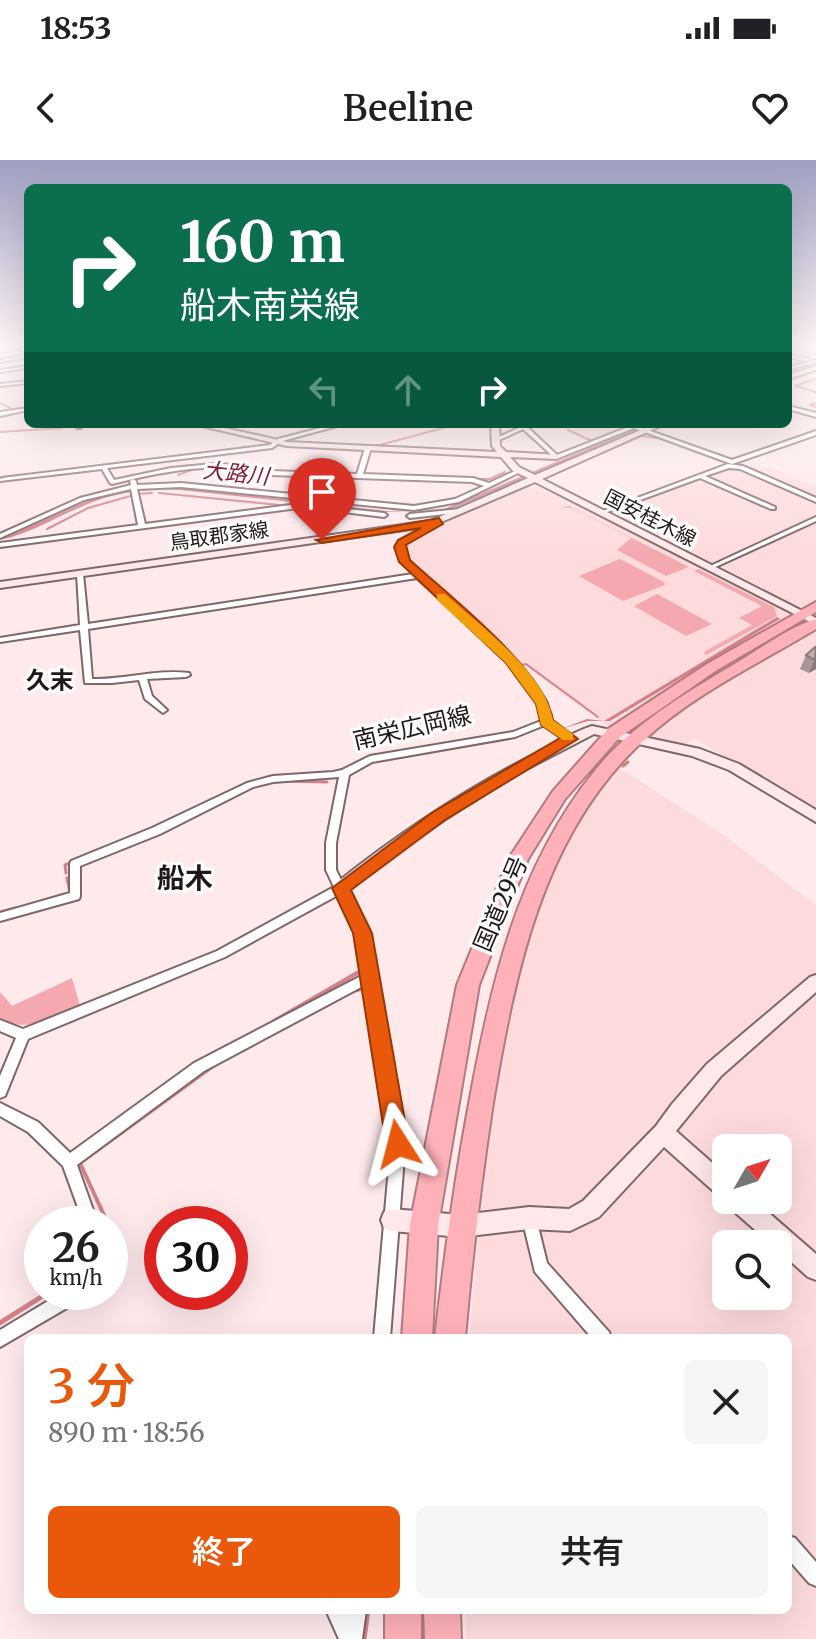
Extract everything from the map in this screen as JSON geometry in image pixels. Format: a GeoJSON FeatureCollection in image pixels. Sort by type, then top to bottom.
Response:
{"type":"FeatureCollection","features":[{"type":"Feature","properties":{"kind":"highway","name":"国道29号"},"geometry":{"type":"LineString","coordinates":[[417,1334],[424,1225],[468,985],[519,858],[549,809],[614,733],[712,667],[812,616]]}},
{"type":"Feature","properties":{"kind":"highway","name":"国道29号"},"geometry":{"type":"LineString","coordinates":[[450,1334],[461,1226],[495,1017],[534,893],[565,823],[637,737],[812,616]]}},
{"type":"Feature","properties":{"kind":"highway"},"geometry":{"type":"LineString","coordinates":[[403,1614],[403,1639]]}},
{"type":"Feature","properties":{"kind":"highway"},"geometry":{"type":"LineString","coordinates":[[442,1614],[443,1639]]}},
{"type":"Feature","properties":{"kind":"main road"},"geometry":{"type":"LineString","coordinates":[[215,428],[276,442],[556,457]]}},
{"type":"Feature","properties":{"kind":"main road","name":"国安桂木線"},"geometry":{"type":"LineString","coordinates":[[495,428],[499,452],[525,475],[812,616]]}},
{"type":"Feature","properties":{"kind":"main road","name":"鳥取郡家線"},"geometry":{"type":"LineString","coordinates":[[0,585],[461,511],[525,475],[642,428]]}},
{"type":"Feature","properties":{"kind":"main road"},"geometry":{"type":"LineString","coordinates":[[341,888],[439,816],[571,739],[592,730],[637,737],[695,752],[734,767],[816,817]]}},
{"type":"Feature","properties":{"kind":"main road"},"geometry":{"type":"LineString","coordinates":[[392,1220],[461,1226],[529,1218],[570,1220],[591,1209],[663,1133],[685,1098],[721,1061],[816,982]]}},
{"type":"Feature","properties":{"kind":"main road"},"geometry":{"type":"LineString","coordinates":[[663,1133],[712,1177]]}},
{"type":"Feature","properties":{"kind":"main road"},"geometry":{"type":"LineString","coordinates":[[754,1214],[816,1269]]}},
{"type":"Feature","properties":{"kind":"street"},"geometry":{"type":"LineString","coordinates":[[0,481],[272,446],[276,442],[327,428]]}},
{"type":"Feature","properties":{"kind":"street"},"geometry":{"type":"LineString","coordinates":[[495,440],[517,428]]}},
{"type":"Feature","properties":{"kind":"street"},"geometry":{"type":"LineString","coordinates":[[526,428],[556,457],[642,428],[738,462],[816,433]]}},
{"type":"Feature","properties":{"kind":"street"},"geometry":{"type":"LineString","coordinates":[[360,475],[368,448]]}},
{"type":"Feature","properties":{"kind":"street"},"geometry":{"type":"LineString","coordinates":[[29,476],[31,463]]}},
{"type":"Feature","properties":{"kind":"street"},"geometry":{"type":"LineString","coordinates":[[104,468],[112,482],[232,464],[254,466],[271,473],[473,480],[488,485]]}},
{"type":"Feature","properties":{"kind":"street"},"geometry":{"type":"LineString","coordinates":[[600,513],[728,466],[741,467],[816,500]]}},
{"type":"Feature","properties":{"kind":"street"},"geometry":{"type":"LineString","coordinates":[[525,475],[488,485],[434,514],[399,547],[405,562],[417,576],[511,660],[543,704],[546,722],[571,739]]}},
{"type":"Feature","properties":{"kind":"street"},"geometry":{"type":"LineString","coordinates":[[700,476],[773,508]]}},
{"type":"Feature","properties":{"kind":"street"},"geometry":{"type":"LineString","coordinates":[[133,477],[142,527]]}},
{"type":"Feature","properties":{"kind":"street"},"geometry":{"type":"LineString","coordinates":[[0,536],[82,499],[181,485],[434,514]]}},
{"type":"Feature","properties":{"kind":"street"},"geometry":{"type":"LineString","coordinates":[[134,490],[378,514],[434,514]]}},
{"type":"Feature","properties":{"kind":"street"},"geometry":{"type":"LineString","coordinates":[[0,545],[298,506]]}},
{"type":"Feature","properties":{"kind":"street"},"geometry":{"type":"LineString","coordinates":[[709,568],[816,519]]}},
{"type":"Feature","properties":{"kind":"street"},"geometry":{"type":"LineString","coordinates":[[80,574],[88,681],[113,682],[142,676],[186,675]]}},
{"type":"Feature","properties":{"kind":"street"},"geometry":{"type":"LineString","coordinates":[[0,640],[417,576]]}},
{"type":"Feature","properties":{"kind":"street"},"geometry":{"type":"LineString","coordinates":[[142,676],[148,697],[163,710]]}},
{"type":"Feature","properties":{"kind":"street","name":"南栄広岡線"},"geometry":{"type":"LineString","coordinates":[[382,1334],[398,1144],[362,933],[331,870],[331,843],[345,773],[370,759],[515,734],[546,722]]}},
{"type":"Feature","properties":{"kind":"street"},"geometry":{"type":"LineString","coordinates":[[0,917],[75,896],[75,864],[156,831],[250,785],[264,780],[322,779],[345,773]]}},
{"type":"Feature","properties":{"kind":"street"},"geometry":{"type":"LineString","coordinates":[[0,1025],[23,1035],[221,954],[341,888]]}},
{"type":"Feature","properties":{"kind":"street"},"geometry":{"type":"LineString","coordinates":[[69,1162],[199,1067],[368,978]]}},
{"type":"Feature","properties":{"kind":"street"},"geometry":{"type":"LineString","coordinates":[[0,1092],[23,1035]]}},
{"type":"Feature","properties":{"kind":"street"},"geometry":{"type":"LineString","coordinates":[[0,1109],[33,1127],[69,1162],[85,1206]]}},
{"type":"Feature","properties":{"kind":"street"},"geometry":{"type":"LineString","coordinates":[[529,1218],[540,1267],[599,1334]]}},
{"type":"Feature","properties":{"kind":"street"},"geometry":{"type":"LineString","coordinates":[[0,1339],[48,1310]]}},
{"type":"Feature","properties":{"kind":"street"},"geometry":{"type":"LineString","coordinates":[[792,1549],[816,1576]]}},
{"type":"Feature","properties":{"kind":"street"},"geometry":{"type":"LineString","coordinates":[[338,1614],[350,1639]]}},
{"type":"Feature","properties":{"kind":"street"},"geometry":{"type":"LineString","coordinates":[[350,1639],[355,1614]]}},
{"type":"Feature","properties":{"kind":"shaded area"},"geometry":{"type":"Polygon","coordinates":[[[565,428],[629,428],[595,442],[565,428]]]}},
{"type":"Feature","properties":{"kind":"shaded area"},"geometry":{"type":"Polygon","coordinates":[[[636,428],[645,428],[451,509],[385,512],[154,490],[105,498],[0,540],[89,500],[139,488],[186,488],[387,511],[444,509],[636,428]]]}},
{"type":"Feature","properties":{"kind":"shaded area"},"geometry":{"type":"Polygon","coordinates":[[[729,467],[772,468],[816,487],[816,812],[695,739],[683,745],[604,724],[525,666],[519,667],[406,561],[401,548],[422,532],[523,486],[537,487],[597,517],[729,467]]]}},
{"type":"Feature","properties":{"kind":"shaded area"},"geometry":{"type":"Polygon","coordinates":[[[569,506],[689,567],[666,576],[617,550],[631,538],[572,508],[562,508],[569,506]]]}},
{"type":"Feature","properties":{"kind":"shaded area"},"geometry":{"type":"Polygon","coordinates":[[[620,559],[665,585],[623,601],[579,576],[620,559]]]}},
{"type":"Feature","properties":{"kind":"shaded area"},"geometry":{"type":"Polygon","coordinates":[[[698,569],[774,607],[777,616],[706,655],[704,652],[752,625],[739,618],[762,606],[694,571],[698,569]]]}},
{"type":"Feature","properties":{"kind":"shaded area"},"geometry":{"type":"Polygon","coordinates":[[[657,594],[712,624],[686,636],[634,606],[657,594]]]}},
{"type":"Feature","properties":{"kind":"shaded area"},"geometry":{"type":"Polygon","coordinates":[[[777,617],[780,619],[610,721],[604,721],[777,617]]]}},
{"type":"Feature","properties":{"kind":"shaded area"},"geometry":{"type":"Polygon","coordinates":[[[587,719],[604,721],[588,721],[561,729],[587,719]]]}},
{"type":"Feature","properties":{"kind":"shaded area"},"geometry":{"type":"Polygon","coordinates":[[[618,767],[725,836],[816,905],[816,1639],[466,1639],[466,1614],[792,1614],[792,1334],[469,1334],[485,1161],[500,1043],[527,927],[551,869],[579,815],[618,767]]]}},
{"type":"Feature","properties":{"kind":"shaded area"},"geometry":{"type":"Polygon","coordinates":[[[72,978],[80,1006],[31,1024],[0,1021],[0,992],[12,1006],[72,978]]]}},
{"type":"Feature","properties":{"kind":"building"},"geometry":{"type":"Polygon","coordinates":[[[816,647],[815,660],[806,655],[816,647]]]}},
{"type":"Feature","properties":{"kind":"waterway"},"geometry":{"type":"LineString","coordinates":[[0,432],[62,428]]}},
{"type":"Feature","properties":{"kind":"waterway"},"geometry":{"type":"LineString","coordinates":[[376,446],[443,428]]}},
{"type":"Feature","properties":{"kind":"waterway"},"geometry":{"type":"LineString","coordinates":[[568,430],[594,442]]}},
{"type":"Feature","properties":{"kind":"waterway"},"geometry":{"type":"LineString","coordinates":[[616,447],[641,436],[665,439]]}},
{"type":"Feature","properties":{"kind":"waterway"},"geometry":{"type":"LineString","coordinates":[[178,475],[197,468]]}},
{"type":"Feature","properties":{"kind":"waterway"},"geometry":{"type":"LineString","coordinates":[[477,479],[490,479],[505,472]]}},
{"type":"Feature","properties":{"kind":"waterway","name":"大路川"},"geometry":{"type":"LineString","coordinates":[[136,494],[152,493]]}},
{"type":"Feature","properties":{"kind":"waterway","name":"大路川"},"geometry":{"type":"LineString","coordinates":[[159,493],[290,506]]}},
{"type":"Feature","properties":{"kind":"waterway"},"geometry":{"type":"LineString","coordinates":[[47,529],[88,508],[134,495]]}},
{"type":"Feature","properties":{"kind":"waterway"},"geometry":{"type":"LineString","coordinates":[[0,547],[163,526]]}},
{"type":"Feature","properties":{"kind":"waterway"},"geometry":{"type":"LineString","coordinates":[[458,608],[522,665],[526,664],[598,717]]}},
{"type":"Feature","properties":{"kind":"waterway"},"geometry":{"type":"LineString","coordinates":[[623,766],[628,762]]}},
{"type":"Feature","properties":{"kind":"waterway"},"geometry":{"type":"LineString","coordinates":[[284,781],[327,782]]}},
{"type":"Feature","properties":{"kind":"waterway"},"geometry":{"type":"LineString","coordinates":[[66,873],[65,865],[72,862]]}},
{"type":"Feature","properties":{"kind":"waterway"},"geometry":{"type":"LineString","coordinates":[[67,878],[70,893]]}},
{"type":"Feature","properties":{"kind":"waterway"},"geometry":{"type":"LineString","coordinates":[[355,901],[368,931]]}},
{"type":"Feature","properties":{"kind":"waterway"},"geometry":{"type":"LineString","coordinates":[[0,912],[15,908]]}},
{"type":"Feature","properties":{"kind":"waterway"},"geometry":{"type":"LineString","coordinates":[[354,975],[359,972]]}},
{"type":"Feature","properties":{"kind":"waterway"},"geometry":{"type":"LineString","coordinates":[[274,1021],[357,973]]}},
{"type":"Feature","properties":{"kind":"waterway"},"geometry":{"type":"LineString","coordinates":[[353,991],[361,989]]}},
{"type":"Feature","properties":{"kind":"waterway"},"geometry":{"type":"LineString","coordinates":[[100,1206],[80,1163],[216,1064]]}},
{"type":"Feature","properties":{"kind":"waterway"},"geometry":{"type":"LineString","coordinates":[[0,1323],[24,1308]]}},
{"type":"Feature","properties":{"kind":"waterway"},"geometry":{"type":"LineString","coordinates":[[364,1639],[367,1614]]}},
{"type":"Feature","properties":{"kind":"slow traffic"},"geometry":{"type":"LineString","coordinates":[[441,597],[511,660],[543,704],[546,722],[568,737]]}},
{"type":"Feature","properties":{"kind":"district","name":"久末"},"geometry":{"type":"Point","coordinates":[50,681]}},
{"type":"Feature","properties":{"kind":"district","name":"船木"},"geometry":{"type":"Point","coordinates":[185,878]}},
{"type":"Feature","properties":{"kind":"route"},"geometry":{"type":"LineString","coordinates":[[322,540],[439,521],[402,542],[399,547],[405,562],[511,660],[543,704],[546,722],[571,739],[439,816],[341,888],[362,933],[398,1144]]}}]}
